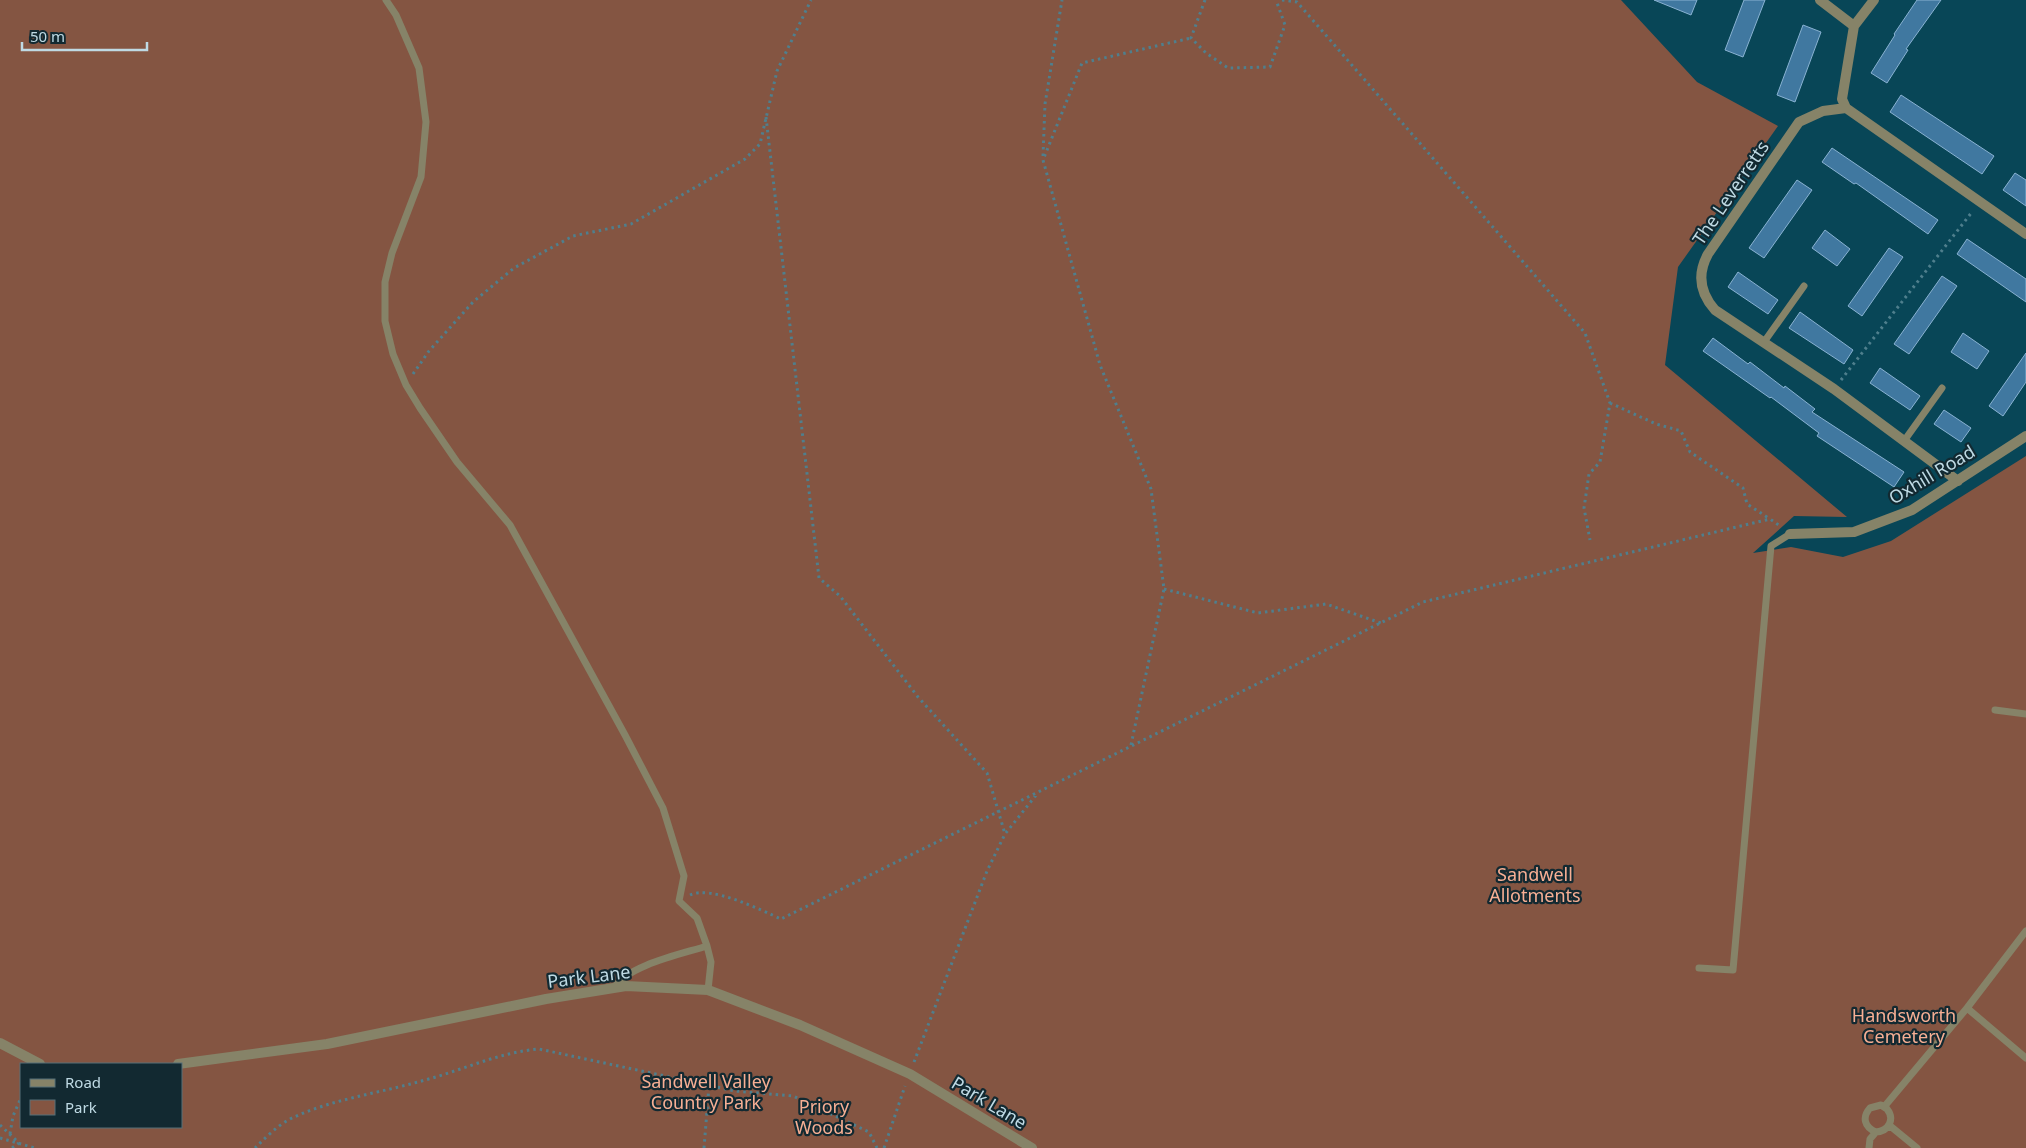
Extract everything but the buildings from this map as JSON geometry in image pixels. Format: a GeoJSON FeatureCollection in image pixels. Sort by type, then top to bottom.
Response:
{"type":"FeatureCollection","features":[{"type":"Feature","properties":{"kind":"street"},"geometry":{"type":"LineString","coordinates":[[1820,0],[1854,26]]}},
{"type":"Feature","properties":{"kind":"street"},"geometry":{"type":"LineString","coordinates":[[1874,0],[1854,26],[1842,99],[1846,108],[2026,234]]}},
{"type":"Feature","properties":{"kind":"street","name":"The Leverretts"},"geometry":{"type":"LineString","coordinates":[[1846,108],[1823,111],[1799,122],[1708,254],[1702,265],[1702,288],[1715,310],[1834,389],[1958,481]]}},
{"type":"Feature","properties":{"kind":"street","name":"Oxhill Road"},"geometry":{"type":"LineString","coordinates":[[1790,534],[1854,532],[1912,510],[2026,436]]}},
{"type":"Feature","properties":{"kind":"street","name":"Park Lane"},"geometry":{"type":"LineString","coordinates":[[182,1063],[327,1044],[546,999],[626,986],[708,990],[800,1025],[910,1074],[1032,1148]]}},
{"type":"Feature","properties":{"kind":"street"},"geometry":{"type":"LineString","coordinates":[[0,1043],[38,1063]]}},
{"type":"Feature","properties":{"kind":"lane"},"geometry":{"type":"LineString","coordinates":[[386,0],[396,15],[419,68],[426,122],[420,177],[392,253],[385,282],[386,321],[393,354],[406,385],[457,462],[510,525],[663,808],[684,876],[679,901],[697,918],[711,962],[708,990]]}},
{"type":"Feature","properties":{"kind":"lane"},"geometry":{"type":"LineString","coordinates":[[1764,342],[1804,286]]}},
{"type":"Feature","properties":{"kind":"lane"},"geometry":{"type":"LineString","coordinates":[[1904,441],[1942,388]]}},
{"type":"Feature","properties":{"kind":"lane"},"geometry":{"type":"LineString","coordinates":[[1699,968],[1733,970],[1771,546],[1790,534]]}},
{"type":"Feature","properties":{"kind":"lane"},"geometry":{"type":"LineString","coordinates":[[1996,710],[2026,714]]}},
{"type":"Feature","properties":{"kind":"lane"},"geometry":{"type":"LineString","coordinates":[[1884,1107],[1966,1008],[2026,931]]}},
{"type":"Feature","properties":{"kind":"lane"},"geometry":{"type":"LineString","coordinates":[[614,988],[625,976],[655,963],[707,946]]}},
{"type":"Feature","properties":{"kind":"lane"},"geometry":{"type":"LineString","coordinates":[[1966,1008],[2026,1058]]}},
{"type":"Feature","properties":{"kind":"lane"},"geometry":{"type":"LineString","coordinates":[[1869,1148],[1870,1139],[1876,1132],[1884,1130],[1889,1125],[1891,1119],[1890,1112],[1884,1107],[1875,1106],[1866,1112],[1866,1124],[1876,1132]]}},
{"type":"Feature","properties":{"kind":"lane"},"geometry":{"type":"LineString","coordinates":[[1889,1125],[1918,1148]]}},
{"type":"Feature","properties":{"kind":"path"},"geometry":{"type":"LineString","coordinates":[[406,385],[429,351],[473,302],[514,268],[573,236],[630,224],[745,160],[760,144],[777,70],[811,0]]}},
{"type":"Feature","properties":{"kind":"path"},"geometry":{"type":"LineString","coordinates":[[1062,0],[1046,104],[1043,160],[1100,366],[1151,489],[1164,589],[1131,746]]}},
{"type":"Feature","properties":{"kind":"path"},"geometry":{"type":"LineString","coordinates":[[1191,38],[1205,0]]}},
{"type":"Feature","properties":{"kind":"path"},"geometry":{"type":"LineString","coordinates":[[1191,38],[1206,53],[1228,68],[1270,67],[1285,25],[1276,0]]}},
{"type":"Feature","properties":{"kind":"path"},"geometry":{"type":"LineString","coordinates":[[1282,0],[1297,2],[1585,333],[1610,403],[1600,462],[1589,474],[1584,508],[1590,540]]}},
{"type":"Feature","properties":{"kind":"path"},"geometry":{"type":"LineString","coordinates":[[1043,160],[1082,62],[1191,38]]}},
{"type":"Feature","properties":{"kind":"path"},"geometry":{"type":"LineString","coordinates":[[766,117],[819,578],[840,596],[918,697],[988,773],[1005,834]]}},
{"type":"Feature","properties":{"kind":"path"},"geometry":{"type":"LineString","coordinates":[[1834,389],[1981,201]]}},
{"type":"Feature","properties":{"kind":"path"},"geometry":{"type":"LineString","coordinates":[[1610,403],[1656,424],[1681,431],[1690,452],[1742,488],[1747,504],[1770,518],[1790,534]]}},
{"type":"Feature","properties":{"kind":"path"},"geometry":{"type":"LineString","coordinates":[[679,901],[695,893],[719,894],[781,919],[1423,602],[1770,518]]}},
{"type":"Feature","properties":{"kind":"path"},"geometry":{"type":"LineString","coordinates":[[1164,589],[1258,613],[1326,604],[1381,624]]}},
{"type":"Feature","properties":{"kind":"path"},"geometry":{"type":"LineString","coordinates":[[884,1148],[987,871],[1005,834],[1038,792]]}},
{"type":"Feature","properties":{"kind":"path"},"geometry":{"type":"LineString","coordinates":[[255,1148],[272,1132],[289,1120],[321,1107],[426,1080],[520,1051],[539,1049],[735,1091],[800,1098],[869,1132],[877,1148]]}},
{"type":"Feature","properties":{"kind":"path"},"geometry":{"type":"LineString","coordinates":[[704,1148],[709,1086]]}},
{"type":"Feature","properties":{"kind":"path"},"geometry":{"type":"LineString","coordinates":[[10,1134],[13,1116],[20,1100]]}},
{"type":"Feature","properties":{"kind":"path"},"geometry":{"type":"LineString","coordinates":[[0,1124],[20,1143]]}},
{"type":"Feature","properties":{"kind":"path"},"geometry":{"type":"LineString","coordinates":[[0,1138],[35,1148]]}},
{"type":"Feature","properties":{"kind":"path"},"geometry":{"type":"LineString","coordinates":[[12,1148],[20,1143]]}},
{"type":"Feature","properties":{"kind":"green space"},"geometry":{"type":"Polygon","coordinates":[[[0,0],[1621,0],[1697,82],[1778,126],[1678,267],[1665,365],[1847,517],[1794,516],[1753,553],[1791,547],[1843,557],[1891,541],[2026,456],[2026,1148],[0,1148],[0,0]]]}},
{"type":"Feature","properties":{"kind":"park label","name":"Sandwell Allotments"},"geometry":{"type":"Point","coordinates":[1535,885]}},
{"type":"Feature","properties":{"kind":"park label","name":"Handsworth Cemetery"},"geometry":{"type":"Point","coordinates":[1904,1026]}},
{"type":"Feature","properties":{"kind":"park label","name":"Sandwell Valley Country Park"},"geometry":{"type":"Point","coordinates":[706,1092]}},
{"type":"Feature","properties":{"kind":"park label","name":"Priory Woods"},"geometry":{"type":"Point","coordinates":[824,1117]}}]}
